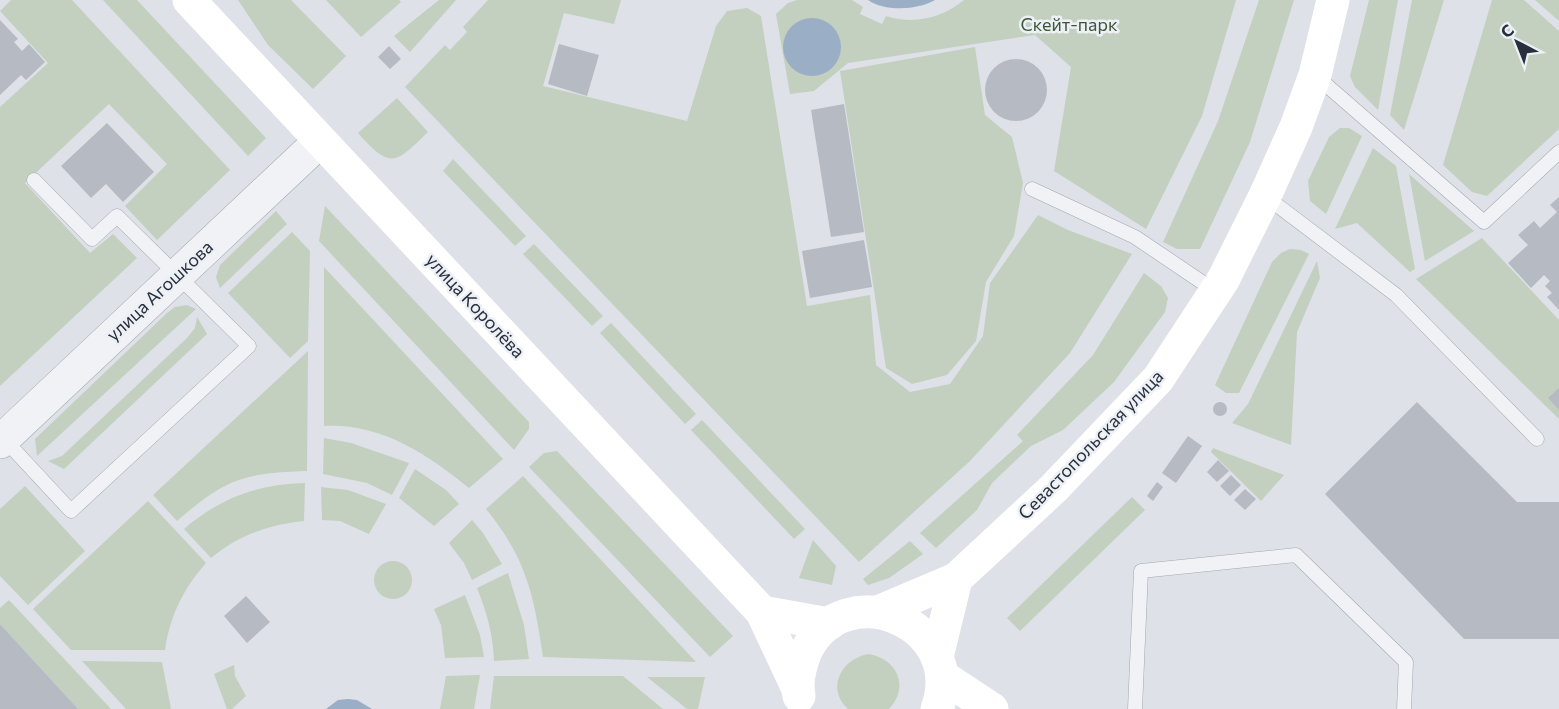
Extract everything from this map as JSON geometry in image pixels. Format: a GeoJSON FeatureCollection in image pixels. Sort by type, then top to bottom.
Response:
{"type":"FeatureCollection","features":[{"type":"Feature","properties":{"kind":"main road","name":"улица Королёва"},"geometry":{"type":"LineString","coordinates":[[189,0],[762,612],[800,699]]}},
{"type":"Feature","properties":{"kind":"main road","name":"Севастопольская улица"},"geometry":{"type":"LineString","coordinates":[[878,612],[956,579],[1053,489],[1158,379],[1215,291],[1296,128],[1315,75],[1333,0]]}},
{"type":"Feature","properties":{"kind":"main road"},"geometry":{"type":"LineString","coordinates":[[937,709],[941,699],[940,666],[956,579]]}},
{"type":"Feature","properties":{"kind":"main road"},"geometry":{"type":"LineString","coordinates":[[762,612],[829,624]]}},
{"type":"Feature","properties":{"kind":"main road"},"geometry":{"type":"LineString","coordinates":[[800,699],[800,664],[811,642],[829,624],[844,616],[878,612],[897,617],[914,626],[928,640],[940,666],[992,709]]}},
{"type":"Feature","properties":{"kind":"street","name":"улица Агошкова"},"geometry":{"type":"LineString","coordinates":[[2,441],[320,141]]}},
{"type":"Feature","properties":{"kind":"lane"},"geometry":{"type":"LineString","coordinates":[[1315,75],[1484,222],[1559,152]]}},
{"type":"Feature","properties":{"kind":"lane"},"geometry":{"type":"LineString","coordinates":[[2,441],[71,511],[249,346],[117,216],[92,239],[34,180]]}},
{"type":"Feature","properties":{"kind":"lane"},"geometry":{"type":"LineString","coordinates":[[1032,189],[1135,237],[1215,291]]}},
{"type":"Feature","properties":{"kind":"lane"},"geometry":{"type":"LineString","coordinates":[[1264,196],[1396,295],[1537,439]]}},
{"type":"Feature","properties":{"kind":"lane"},"geometry":{"type":"LineString","coordinates":[[1135,709],[1141,571],[1296,555],[1406,662],[1404,709]]}},
{"type":"Feature","properties":{"kind":"green space"},"geometry":{"type":"Polygon","coordinates":[[[11,0],[72,0],[230,170],[157,240],[125,206],[167,164],[109,104],[25,183],[90,253],[113,234],[137,258],[0,386],[0,107],[48,63],[0,11],[11,0]]]}},
{"type":"Feature","properties":{"kind":"green space"},"geometry":{"type":"Polygon","coordinates":[[[103,0],[137,0],[266,138],[248,156],[103,0]]]}},
{"type":"Feature","properties":{"kind":"green space"},"geometry":{"type":"Polygon","coordinates":[[[238,0],[291,0],[346,56],[313,89],[268,45],[238,0]]]}},
{"type":"Feature","properties":{"kind":"green space"},"geometry":{"type":"Polygon","coordinates":[[[326,0],[399,0],[401,2],[361,37],[326,0]]]}},
{"type":"Feature","properties":{"kind":"green space"},"geometry":{"type":"Polygon","coordinates":[[[439,0],[456,0],[410,52],[394,36],[439,0]]]}},
{"type":"Feature","properties":{"kind":"green space"},"geometry":{"type":"Polygon","coordinates":[[[488,0],[621,0],[614,24],[564,13],[543,86],[687,121],[716,26],[727,11],[747,8],[761,16],[807,306],[870,295],[876,365],[910,392],[950,384],[983,336],[990,283],[1038,215],[1068,230],[1132,254],[1070,353],[970,461],[859,562],[405,87],[445,45],[450,50],[467,32],[463,27],[488,0]]]}},
{"type":"Feature","properties":{"kind":"green space","name":"Скейт-парк"},"geometry":{"type":"Polygon","coordinates":[[[797,0],[852,0],[863,7],[860,14],[882,24],[886,16],[907,20],[927,18],[946,11],[964,0],[1236,0],[1202,116],[1146,229],[1054,171],[1071,67],[1035,35],[848,63],[814,91],[790,94],[776,14],[788,3],[797,0]]]}},
{"type":"Feature","properties":{"kind":"green space"},"geometry":{"type":"Polygon","coordinates":[[[1259,0],[1294,0],[1250,142],[1200,249],[1177,249],[1163,242],[1218,121],[1259,0]]]}},
{"type":"Feature","properties":{"kind":"green space"},"geometry":{"type":"Polygon","coordinates":[[[1369,0],[1398,0],[1378,110],[1355,87],[1350,76],[1369,0]]]}},
{"type":"Feature","properties":{"kind":"green space"},"geometry":{"type":"Polygon","coordinates":[[[1412,0],[1444,0],[1404,130],[1390,115],[1412,0]]]}},
{"type":"Feature","properties":{"kind":"green space"},"geometry":{"type":"Polygon","coordinates":[[[1492,0],[1524,0],[1559,31],[1559,129],[1487,196],[1472,192],[1443,165],[1492,0]]]}},
{"type":"Feature","properties":{"kind":"green space"},"geometry":{"type":"Polygon","coordinates":[[[1535,0],[1559,0],[1559,21],[1535,0]]]}},
{"type":"Feature","properties":{"kind":"green space"},"geometry":{"type":"Polygon","coordinates":[[[975,47],[985,115],[1012,137],[1023,183],[1014,236],[986,282],[976,341],[947,375],[912,384],[886,368],[840,71],[975,47]]]}},
{"type":"Feature","properties":{"kind":"green space"},"geometry":{"type":"Polygon","coordinates":[[[397,98],[428,132],[408,151],[393,158],[378,153],[358,133],[397,98]]]}},
{"type":"Feature","properties":{"kind":"green space"},"geometry":{"type":"Polygon","coordinates":[[[1340,128],[1349,128],[1362,136],[1326,214],[1310,201],[1308,181],[1329,137],[1340,128]]]}},
{"type":"Feature","properties":{"kind":"green space"},"geometry":{"type":"Polygon","coordinates":[[[1373,148],[1396,166],[1415,269],[1410,272],[1357,223],[1335,229],[1373,148]]]}},
{"type":"Feature","properties":{"kind":"green space"},"geometry":{"type":"Polygon","coordinates":[[[453,159],[526,236],[515,246],[443,171],[453,159]]]}},
{"type":"Feature","properties":{"kind":"green space"},"geometry":{"type":"Polygon","coordinates":[[[1409,174],[1474,231],[1425,261],[1409,174]]]}},
{"type":"Feature","properties":{"kind":"green space"},"geometry":{"type":"Polygon","coordinates":[[[325,206],[529,422],[529,429],[514,450],[319,241],[325,206]]]}},
{"type":"Feature","properties":{"kind":"green space"},"geometry":{"type":"Polygon","coordinates":[[[276,211],[287,224],[220,288],[216,277],[220,265],[276,211]]]}},
{"type":"Feature","properties":{"kind":"green space"},"geometry":{"type":"Polygon","coordinates":[[[292,232],[310,251],[308,341],[290,358],[228,293],[292,232]]]}},
{"type":"Feature","properties":{"kind":"green space"},"geometry":{"type":"Polygon","coordinates":[[[1482,238],[1559,320],[1559,419],[1416,279],[1482,238]]]}},
{"type":"Feature","properties":{"kind":"green space"},"geometry":{"type":"Polygon","coordinates":[[[534,244],[603,316],[592,326],[523,254],[534,244]]]}},
{"type":"Feature","properties":{"kind":"green space"},"geometry":{"type":"Polygon","coordinates":[[[1290,249],[1301,250],[1309,254],[1239,393],[1226,393],[1215,385],[1272,262],[1281,253],[1290,249]]]}},
{"type":"Feature","properties":{"kind":"green space"},"geometry":{"type":"Polygon","coordinates":[[[1317,261],[1320,278],[1297,332],[1291,445],[1232,423],[1248,404],[1317,261]]]}},
{"type":"Feature","properties":{"kind":"green space"},"geometry":{"type":"Polygon","coordinates":[[[324,267],[503,459],[469,488],[420,453],[384,435],[345,426],[324,426],[324,267]]]}},
{"type":"Feature","properties":{"kind":"green space"},"geometry":{"type":"Polygon","coordinates":[[[1144,273],[1161,286],[1168,298],[1165,312],[1114,382],[1063,430],[1031,446],[992,483],[977,510],[936,548],[920,533],[1023,441],[1017,435],[1093,355],[1144,273]]]}},
{"type":"Feature","properties":{"kind":"green space"},"geometry":{"type":"Polygon","coordinates":[[[187,305],[196,309],[37,456],[35,439],[167,313],[175,307],[187,305]]]}},
{"type":"Feature","properties":{"kind":"green space"},"geometry":{"type":"Polygon","coordinates":[[[197,317],[207,334],[64,469],[48,461],[62,456],[187,338],[195,328],[197,317]]]}},
{"type":"Feature","properties":{"kind":"green space"},"geometry":{"type":"Polygon","coordinates":[[[611,323],[696,414],[685,424],[600,333],[611,323]]]}},
{"type":"Feature","properties":{"kind":"green space"},"geometry":{"type":"Polygon","coordinates":[[[308,351],[307,471],[266,474],[236,481],[222,487],[177,521],[153,495],[308,351]]]}},
{"type":"Feature","properties":{"kind":"green space"},"geometry":{"type":"Polygon","coordinates":[[[702,420],[805,529],[794,539],[691,430],[702,420]]]}},
{"type":"Feature","properties":{"kind":"green space"},"geometry":{"type":"Polygon","coordinates":[[[324,438],[351,443],[409,463],[392,495],[367,483],[323,474],[324,438]]]}},
{"type":"Feature","properties":{"kind":"green space"},"geometry":{"type":"Polygon","coordinates":[[[1213,448],[1284,475],[1261,501],[1211,452],[1213,448]]]}},
{"type":"Feature","properties":{"kind":"green space"},"geometry":{"type":"Polygon","coordinates":[[[557,451],[733,636],[710,657],[529,467],[544,453],[557,451]]]}},
{"type":"Feature","properties":{"kind":"green space"},"geometry":{"type":"Polygon","coordinates":[[[415,469],[446,490],[459,504],[434,526],[399,498],[415,469]]]}},
{"type":"Feature","properties":{"kind":"green space"},"geometry":{"type":"Polygon","coordinates":[[[523,476],[696,662],[543,657],[532,596],[526,578],[511,544],[486,509],[523,476]]]}},
{"type":"Feature","properties":{"kind":"green space"},"geometry":{"type":"Polygon","coordinates":[[[305,483],[304,521],[254,532],[232,543],[211,558],[184,529],[211,509],[240,495],[271,486],[305,483]]]}},
{"type":"Feature","properties":{"kind":"green space"},"geometry":{"type":"Polygon","coordinates":[[[25,486],[85,551],[28,605],[0,576],[0,509],[25,486]]]}},
{"type":"Feature","properties":{"kind":"green space"},"geometry":{"type":"Polygon","coordinates":[[[321,487],[348,490],[386,504],[369,534],[340,521],[322,520],[321,487]]]}},
{"type":"Feature","properties":{"kind":"green space"},"geometry":{"type":"Polygon","coordinates":[[[1132,497],[1145,510],[1020,631],[1007,618],[1132,497]]]}},
{"type":"Feature","properties":{"kind":"green space"},"geometry":{"type":"Polygon","coordinates":[[[148,501],[206,563],[184,593],[174,614],[165,650],[71,650],[33,609],[148,501]]]}},
{"type":"Feature","properties":{"kind":"green space"},"geometry":{"type":"Polygon","coordinates":[[[472,520],[502,564],[472,580],[464,563],[449,543],[472,520]]]}},
{"type":"Feature","properties":{"kind":"green space"},"geometry":{"type":"Polygon","coordinates":[[[813,540],[836,566],[832,585],[799,578],[813,540]]]}},
{"type":"Feature","properties":{"kind":"green space"},"geometry":{"type":"Polygon","coordinates":[[[910,541],[923,554],[889,578],[868,585],[863,579],[910,541]]]}},
{"type":"Feature","properties":{"kind":"green space"},"geometry":{"type":"Polygon","coordinates":[[[393,561],[406,567],[412,580],[406,593],[393,599],[380,593],[374,580],[380,567],[393,561]]]}},
{"type":"Feature","properties":{"kind":"green space"},"geometry":{"type":"Polygon","coordinates":[[[508,573],[524,625],[529,659],[494,661],[489,624],[477,588],[508,573]]]}},
{"type":"Feature","properties":{"kind":"green space"},"geometry":{"type":"Polygon","coordinates":[[[465,595],[480,635],[484,657],[445,658],[441,625],[434,609],[465,595]]]}},
{"type":"Feature","properties":{"kind":"green space"},"geometry":{"type":"Polygon","coordinates":[[[9,600],[111,709],[78,709],[0,624],[0,608],[9,600]]]}},
{"type":"Feature","properties":{"kind":"green space"},"geometry":{"type":"Polygon","coordinates":[[[869,654],[879,657],[893,668],[899,683],[899,692],[889,709],[848,709],[841,701],[838,692],[837,683],[840,675],[851,661],[869,654]]]}},
{"type":"Feature","properties":{"kind":"green space"},"geometry":{"type":"Polygon","coordinates":[[[82,661],[162,662],[171,709],[126,709],[82,661]]]}},
{"type":"Feature","properties":{"kind":"green space"},"geometry":{"type":"Polygon","coordinates":[[[234,665],[235,676],[246,696],[232,709],[227,709],[214,674],[234,665]]]}},
{"type":"Feature","properties":{"kind":"green space"},"geometry":{"type":"Polygon","coordinates":[[[480,675],[474,709],[440,709],[446,676],[480,675]]]}},
{"type":"Feature","properties":{"kind":"green space"},"geometry":{"type":"Polygon","coordinates":[[[494,676],[623,676],[663,709],[490,709],[494,676]]]}},
{"type":"Feature","properties":{"kind":"green space"},"geometry":{"type":"Polygon","coordinates":[[[647,677],[705,677],[698,709],[687,709],[647,677]]]}},
{"type":"Feature","properties":{"kind":"water"},"geometry":{"type":"Polygon","coordinates":[[[868,0],[935,0],[911,8],[892,8],[868,0]]]}},
{"type":"Feature","properties":{"kind":"water"},"geometry":{"type":"Polygon","coordinates":[[[812,18],[823,20],[836,31],[841,47],[839,58],[828,71],[812,76],[801,74],[788,63],[783,47],[785,36],[796,23],[812,18]]]}},
{"type":"Feature","properties":{"kind":"water"},"geometry":{"type":"Polygon","coordinates":[[[338,700],[357,700],[372,709],[326,709],[338,700]]]}},
{"type":"Feature","properties":{"kind":"building"},"geometry":{"type":"Polygon","coordinates":[[[0,20],[18,39],[14,42],[22,51],[29,44],[45,62],[26,80],[21,75],[0,95],[0,20]]]}},
{"type":"Feature","properties":{"kind":"building"},"geometry":{"type":"Polygon","coordinates":[[[559,44],[599,55],[587,96],[548,84],[559,44]]]}},
{"type":"Feature","properties":{"kind":"building"},"geometry":{"type":"Polygon","coordinates":[[[389,46],[401,59],[390,69],[378,57],[389,46]]]}},
{"type":"Feature","properties":{"kind":"building"},"geometry":{"type":"Polygon","coordinates":[[[1010,59],[1022,59],[1038,68],[1045,78],[1047,90],[1045,102],[1038,112],[1022,121],[1010,121],[999,116],[990,107],[985,96],[985,84],[990,73],[999,64],[1010,59]]]}},
{"type":"Feature","properties":{"kind":"building"},"geometry":{"type":"Polygon","coordinates":[[[844,104],[864,232],[831,237],[811,110],[844,104]]]}},
{"type":"Feature","properties":{"kind":"building"},"geometry":{"type":"Polygon","coordinates":[[[107,123],[154,172],[123,202],[106,184],[91,198],[61,166],[107,123]]]}},
{"type":"Feature","properties":{"kind":"building"},"geometry":{"type":"Polygon","coordinates":[[[1559,197],[1559,310],[1547,297],[1552,293],[1545,286],[1550,281],[1544,275],[1531,288],[1508,263],[1528,245],[1518,235],[1534,221],[1540,228],[1557,212],[1550,205],[1559,197]]]}},
{"type":"Feature","properties":{"kind":"building"},"geometry":{"type":"Polygon","coordinates":[[[864,240],[872,287],[810,298],[802,251],[864,240]]]}},
{"type":"Feature","properties":{"kind":"building"},"geometry":{"type":"Polygon","coordinates":[[[1559,388],[1559,410],[1548,398],[1559,388]]]}},
{"type":"Feature","properties":{"kind":"building"},"geometry":{"type":"Polygon","coordinates":[[[1220,402],[1225,404],[1227,409],[1225,414],[1220,416],[1215,414],[1213,409],[1215,404],[1220,402]]]}},
{"type":"Feature","properties":{"kind":"building"},"geometry":{"type":"Polygon","coordinates":[[[1417,402],[1517,502],[1559,502],[1559,639],[1464,639],[1325,494],[1417,402]]]}},
{"type":"Feature","properties":{"kind":"building"},"geometry":{"type":"Polygon","coordinates":[[[1188,436],[1202,446],[1176,483],[1162,473],[1188,436]]]}},
{"type":"Feature","properties":{"kind":"building"},"geometry":{"type":"Polygon","coordinates":[[[1218,460],[1229,471],[1217,482],[1207,472],[1218,460]]]}},
{"type":"Feature","properties":{"kind":"building"},"geometry":{"type":"Polygon","coordinates":[[[1231,475],[1241,485],[1230,496],[1220,486],[1231,475]]]}},
{"type":"Feature","properties":{"kind":"building"},"geometry":{"type":"Polygon","coordinates":[[[1157,482],[1163,487],[1153,501],[1147,496],[1157,482]]]}},
{"type":"Feature","properties":{"kind":"building"},"geometry":{"type":"Polygon","coordinates":[[[1245,489],[1256,499],[1245,510],[1234,500],[1245,489]]]}},
{"type":"Feature","properties":{"kind":"building"},"geometry":{"type":"Polygon","coordinates":[[[246,596],[270,622],[247,643],[224,616],[246,596]]]}},
{"type":"Feature","properties":{"kind":"building"},"geometry":{"type":"Polygon","coordinates":[[[0,624],[78,709],[0,709],[0,624]]]}}]}
